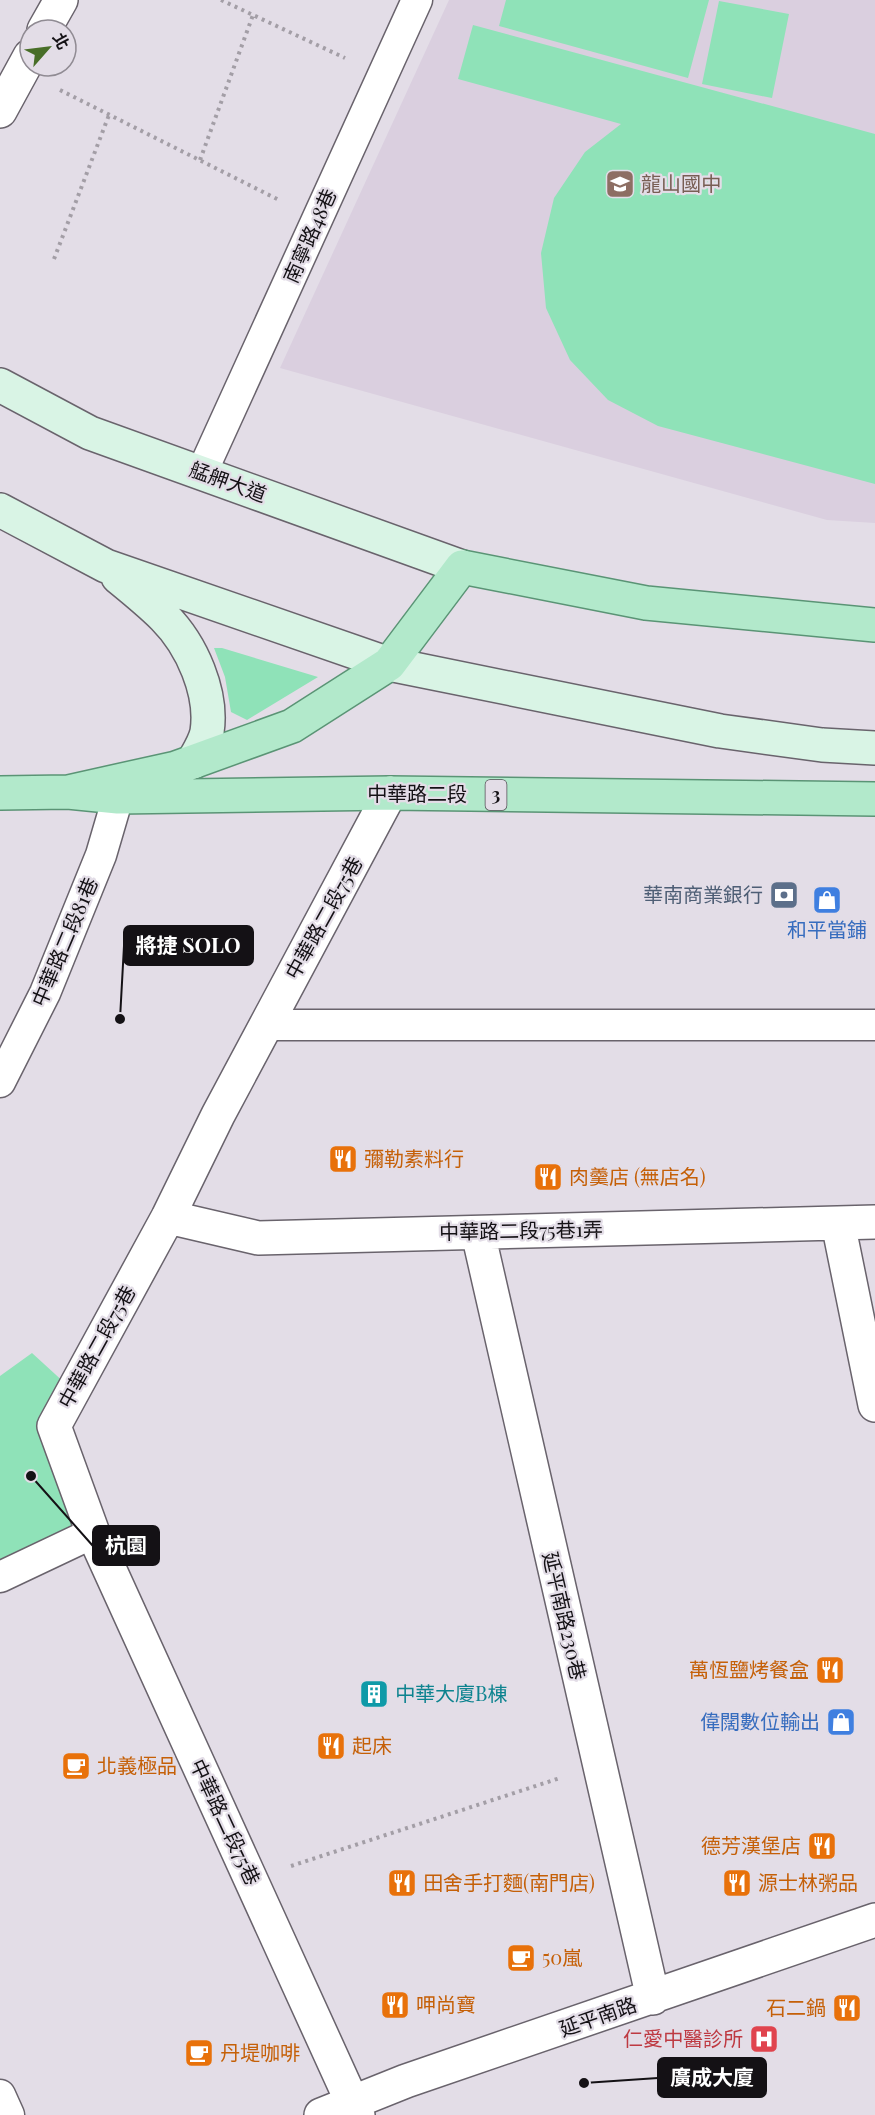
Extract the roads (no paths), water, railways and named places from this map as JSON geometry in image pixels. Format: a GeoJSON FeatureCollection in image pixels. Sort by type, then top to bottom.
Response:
{"type":"FeatureCollection","features":[{"type":"Feature","properties":{"kind":"main road","name":"艋舺大道"},"geometry":{"type":"LineString","coordinates":[[0,385],[90,433],[462,567]]}},
{"type":"Feature","properties":{"kind":"main road"},"geometry":{"type":"LineString","coordinates":[[0,510],[106,566],[389,664],[720,731],[822,745],[875,748]]}},
{"type":"Feature","properties":{"kind":"main road"},"geometry":{"type":"LineString","coordinates":[[106,566],[166,618],[192,655],[203,681],[207,713],[207,734],[193,762]]}},
{"type":"Feature","properties":{"kind":"main road"},"geometry":{"type":"LineString","coordinates":[[462,567],[646,603],[875,625]]}},
{"type":"Feature","properties":{"kind":"main road","name":"中華路二段"},"geometry":{"type":"LineString","coordinates":[[68,792],[176,768],[292,726],[389,664],[462,567]]}},
{"type":"Feature","properties":{"kind":"main road","name":"中華路二段"},"geometry":{"type":"LineString","coordinates":[[0,793],[68,792],[118,797],[390,793],[875,799]]}},
{"type":"Feature","properties":{"kind":"street"},"geometry":{"type":"LineString","coordinates":[[51,18],[61,0]]}},
{"type":"Feature","properties":{"kind":"street"},"geometry":{"type":"LineString","coordinates":[[0,111],[18,78]]}},
{"type":"Feature","properties":{"kind":"street","name":"中華路二段75巷"},"geometry":{"type":"LineString","coordinates":[[355,2108],[93,1533],[54,1426],[168,1217],[265,1025],[390,793]]}},
{"type":"Feature","properties":{"kind":"street","name":"中華路二段75巷1弄"},"geometry":{"type":"LineString","coordinates":[[168,1217],[258,1238],[875,1222]]}},
{"type":"Feature","properties":{"kind":"street"},"geometry":{"type":"LineString","coordinates":[[838,1223],[875,1405]]}},
{"type":"Feature","properties":{"kind":"street","name":"延平南路230巷"},"geometry":{"type":"LineString","coordinates":[[478,1233],[652,1998]]}},
{"type":"Feature","properties":{"kind":"street","name":"延平南路"},"geometry":{"type":"LineString","coordinates":[[321,2115],[355,2108],[417,2078],[875,1920]]}},
{"type":"Feature","properties":{"kind":"lane","name":"南寧路48巷"},"geometry":{"type":"LineString","coordinates":[[202,472],[417,0]]}},
{"type":"Feature","properties":{"kind":"lane","name":"中華路二段81巷"},"geometry":{"type":"LineString","coordinates":[[0,1082],[54,972],[101,855],[118,797]]}},
{"type":"Feature","properties":{"kind":"lane"},"geometry":{"type":"LineString","coordinates":[[265,1025],[875,1025]]}},
{"type":"Feature","properties":{"kind":"lane"},"geometry":{"type":"LineString","coordinates":[[0,1577],[93,1533]]}},
{"type":"Feature","properties":{"kind":"lane"},"geometry":{"type":"LineString","coordinates":[[0,2095],[9,2115]]}},
{"type":"Feature","properties":{"kind":"place","name":"龍山國中"},"geometry":{"type":"Point","coordinates":[620,184]}},
{"type":"Feature","properties":{"kind":"place","name":"華南商業銀行"},"geometry":{"type":"Point","coordinates":[784,895]}},
{"type":"Feature","properties":{"kind":"place","name":"和平當鋪"},"geometry":{"type":"Point","coordinates":[827,900]}},
{"type":"Feature","properties":{"kind":"place","name":"將捷 SOLO"},"geometry":{"type":"Point","coordinates":[120,1019]}},
{"type":"Feature","properties":{"kind":"place","name":"彌勒素料行"},"geometry":{"type":"Point","coordinates":[343,1159]}},
{"type":"Feature","properties":{"kind":"place","name":"肉羹店 (無店名)"},"geometry":{"type":"Point","coordinates":[548,1177]}},
{"type":"Feature","properties":{"kind":"place","name":"杭園"},"geometry":{"type":"Point","coordinates":[31,1476]}},
{"type":"Feature","properties":{"kind":"place","name":"萬恆鹽烤餐盒"},"geometry":{"type":"Point","coordinates":[830,1670]}},
{"type":"Feature","properties":{"kind":"place","name":"中華大廈B棟"},"geometry":{"type":"Point","coordinates":[374,1694]}},
{"type":"Feature","properties":{"kind":"place","name":"偉闊數位輸出"},"geometry":{"type":"Point","coordinates":[841,1722]}},
{"type":"Feature","properties":{"kind":"place","name":"起床"},"geometry":{"type":"Point","coordinates":[331,1746]}},
{"type":"Feature","properties":{"kind":"place","name":"北義極品"},"geometry":{"type":"Point","coordinates":[76,1766]}},
{"type":"Feature","properties":{"kind":"place","name":"德芳漢堡店"},"geometry":{"type":"Point","coordinates":[822,1846]}},
{"type":"Feature","properties":{"kind":"place","name":"田舍手打麵(南門店)"},"geometry":{"type":"Point","coordinates":[402,1883]}},
{"type":"Feature","properties":{"kind":"place","name":"源士林粥品"},"geometry":{"type":"Point","coordinates":[737,1883]}},
{"type":"Feature","properties":{"kind":"place","name":"50嵐"},"geometry":{"type":"Point","coordinates":[521,1958]}},
{"type":"Feature","properties":{"kind":"place","name":"呷尚寶"},"geometry":{"type":"Point","coordinates":[395,2005]}},
{"type":"Feature","properties":{"kind":"place","name":"石二鍋"},"geometry":{"type":"Point","coordinates":[847,2008]}},
{"type":"Feature","properties":{"kind":"place","name":"仁愛中醫診所"},"geometry":{"type":"Point","coordinates":[764,2039]}},
{"type":"Feature","properties":{"kind":"place","name":"丹堤咖啡"},"geometry":{"type":"Point","coordinates":[199,2053]}},
{"type":"Feature","properties":{"kind":"place","name":"廣成大廈"},"geometry":{"type":"Point","coordinates":[584,2083]}}]}
